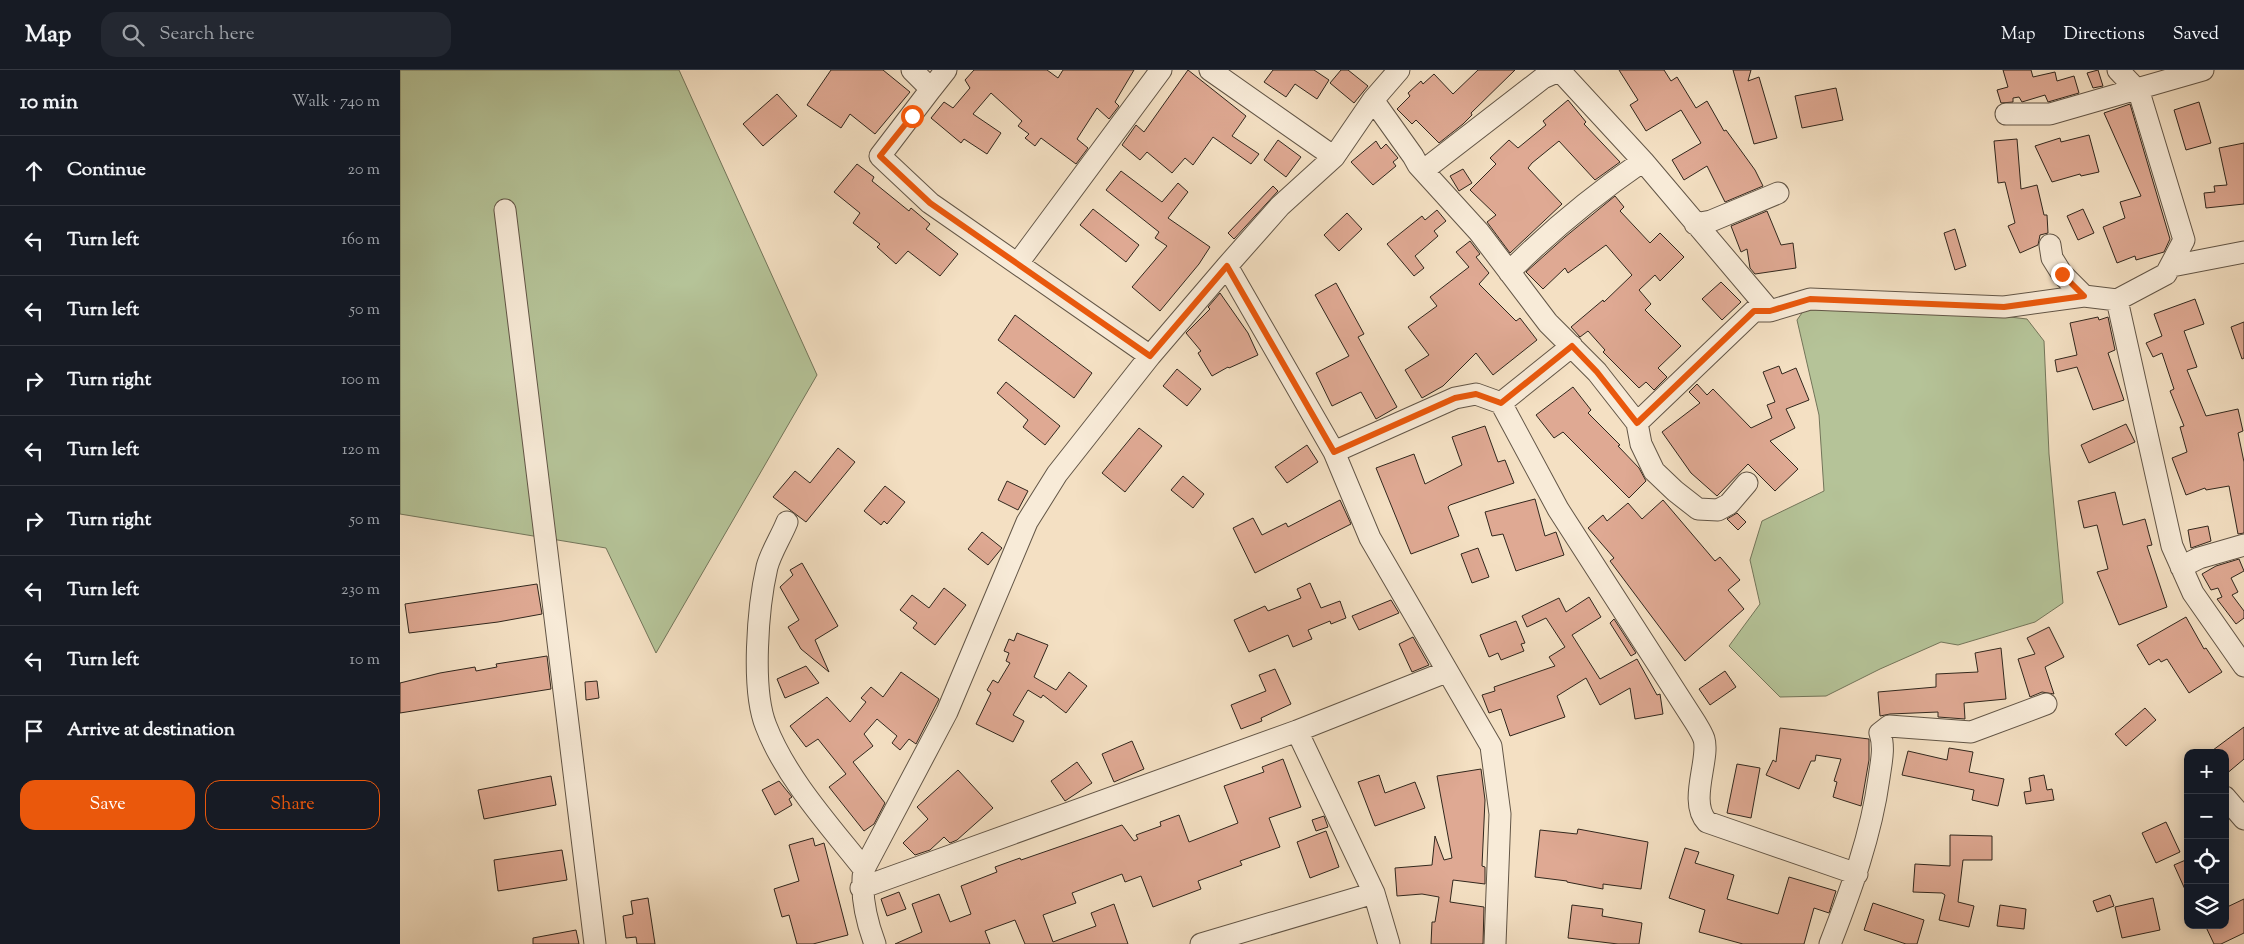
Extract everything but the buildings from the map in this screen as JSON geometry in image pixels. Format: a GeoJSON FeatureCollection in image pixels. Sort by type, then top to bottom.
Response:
{"type":"FeatureCollection","features":[{"type":"Feature","properties":{"kind":"street"},"geometry":{"type":"LineString","coordinates":[[912,70],[931,89]]}},
{"type":"Feature","properties":{"kind":"street"},"geometry":{"type":"LineString","coordinates":[[946,70],[880,156],[930,203],[1150,356]]}},
{"type":"Feature","properties":{"kind":"street"},"geometry":{"type":"LineString","coordinates":[[1018,263],[1161,70]]}},
{"type":"Feature","properties":{"kind":"street"},"geometry":{"type":"LineString","coordinates":[[1210,70],[1334,157]]}},
{"type":"Feature","properties":{"kind":"street"},"geometry":{"type":"LineString","coordinates":[[863,879],[947,712],[1027,522],[1056,474],[1150,356],[1227,266],[1280,206],[1334,157],[1372,100],[1399,70]]}},
{"type":"Feature","properties":{"kind":"street"},"geometry":{"type":"LineString","coordinates":[[1637,423],[1754,311],[1770,311],[1810,299],[2004,307],[2084,296],[2117,300],[2166,274],[2172,266],[2184,240],[2140,92],[2118,70]]}},
{"type":"Feature","properties":{"kind":"street"},"geometry":{"type":"LineString","coordinates":[[2006,114],[2050,114],[2203,70]]}},
{"type":"Feature","properties":{"kind":"street"},"geometry":{"type":"LineString","coordinates":[[1424,170],[1542,78],[1560,71],[1643,160],[1770,311]]}},
{"type":"Feature","properties":{"kind":"street"},"geometry":{"type":"LineString","coordinates":[[1372,100],[1414,156],[1418,165],[1479,232],[1548,323],[1597,372],[1637,423],[1641,444],[1654,472],[1698,509],[1718,510],[1729,504],[1747,483]]}},
{"type":"Feature","properties":{"kind":"street"},"geometry":{"type":"LineString","coordinates":[[1509,272],[1541,240],[1596,194],[1643,160]]}},
{"type":"Feature","properties":{"kind":"street"},"geometry":{"type":"LineString","coordinates":[[1695,224],[1711,221],[1778,193]]}},
{"type":"Feature","properties":{"kind":"street"},"geometry":{"type":"LineString","coordinates":[[505,210],[595,944]]}},
{"type":"Feature","properties":{"kind":"street"},"geometry":{"type":"LineString","coordinates":[[2050,245],[2052,258],[2062,274],[2084,296]]}},
{"type":"Feature","properties":{"kind":"street"},"geometry":{"type":"LineString","coordinates":[[2172,266],[2244,252]]}},
{"type":"Feature","properties":{"kind":"street"},"geometry":{"type":"LineString","coordinates":[[1227,266],[1334,452],[1370,538],[1446,672],[1491,746],[1500,814],[1494,944]]}},
{"type":"Feature","properties":{"kind":"street"},"geometry":{"type":"LineString","coordinates":[[2117,300],[2172,546],[2192,593],[2244,666]]}},
{"type":"Feature","properties":{"kind":"street"},"geometry":{"type":"LineString","coordinates":[[1501,403],[1572,346]]}},
{"type":"Feature","properties":{"kind":"street"},"geometry":{"type":"LineString","coordinates":[[1334,452],[1455,398],[1476,394],[1501,403],[1558,509],[1695,722],[1704,740],[1700,787],[1701,813],[1703,818],[1707,822],[1857,874]]}},
{"type":"Feature","properties":{"kind":"street"},"geometry":{"type":"LineString","coordinates":[[787,522],[768,565],[762,593],[758,687],[765,725],[793,778],[863,879],[868,927],[874,944]]}},
{"type":"Feature","properties":{"kind":"street"},"geometry":{"type":"LineString","coordinates":[[2181,567],[2199,558],[2244,544]]}},
{"type":"Feature","properties":{"kind":"street"},"geometry":{"type":"LineString","coordinates":[[863,879],[1297,731],[1446,672]]}},
{"type":"Feature","properties":{"kind":"street"},"geometry":{"type":"LineString","coordinates":[[1830,944],[1857,874],[1875,813],[1884,744],[1880,733],[1888,726],[1971,732],[2046,704]]}},
{"type":"Feature","properties":{"kind":"street"},"geometry":{"type":"LineString","coordinates":[[1297,731],[1374,894],[1389,944]]}},
{"type":"Feature","properties":{"kind":"street"},"geometry":{"type":"LineString","coordinates":[[2229,802],[2244,819]]}},
{"type":"Feature","properties":{"kind":"street"},"geometry":{"type":"LineString","coordinates":[[1201,944],[1374,894]]}},
{"type":"Feature","properties":{"kind":"green space"},"geometry":{"type":"Polygon","coordinates":[[[400,70],[679,70],[817,375],[656,653],[606,548],[400,514],[400,70]]]}},
{"type":"Feature","properties":{"kind":"green space"},"geometry":{"type":"Polygon","coordinates":[[[1933,308],[2027,319],[2044,341],[2049,454],[2063,603],[2035,622],[1958,645],[1941,642],[1826,696],[1780,697],[1729,646],[1760,604],[1750,560],[1762,521],[1824,491],[1819,415],[1797,320],[1804,310],[1933,308]]]}},
{"type":"Feature","properties":{"kind":"route"},"geometry":{"type":"LineString","coordinates":[[912,116],[880,156],[930,203],[1150,356],[1227,266],[1334,452],[1455,398],[1476,394],[1489,397],[1501,403],[1572,346],[1586,363],[1597,372],[1637,423],[1754,311],[1770,311],[1810,299],[2004,307],[2084,296],[2062,274]]}}]}
